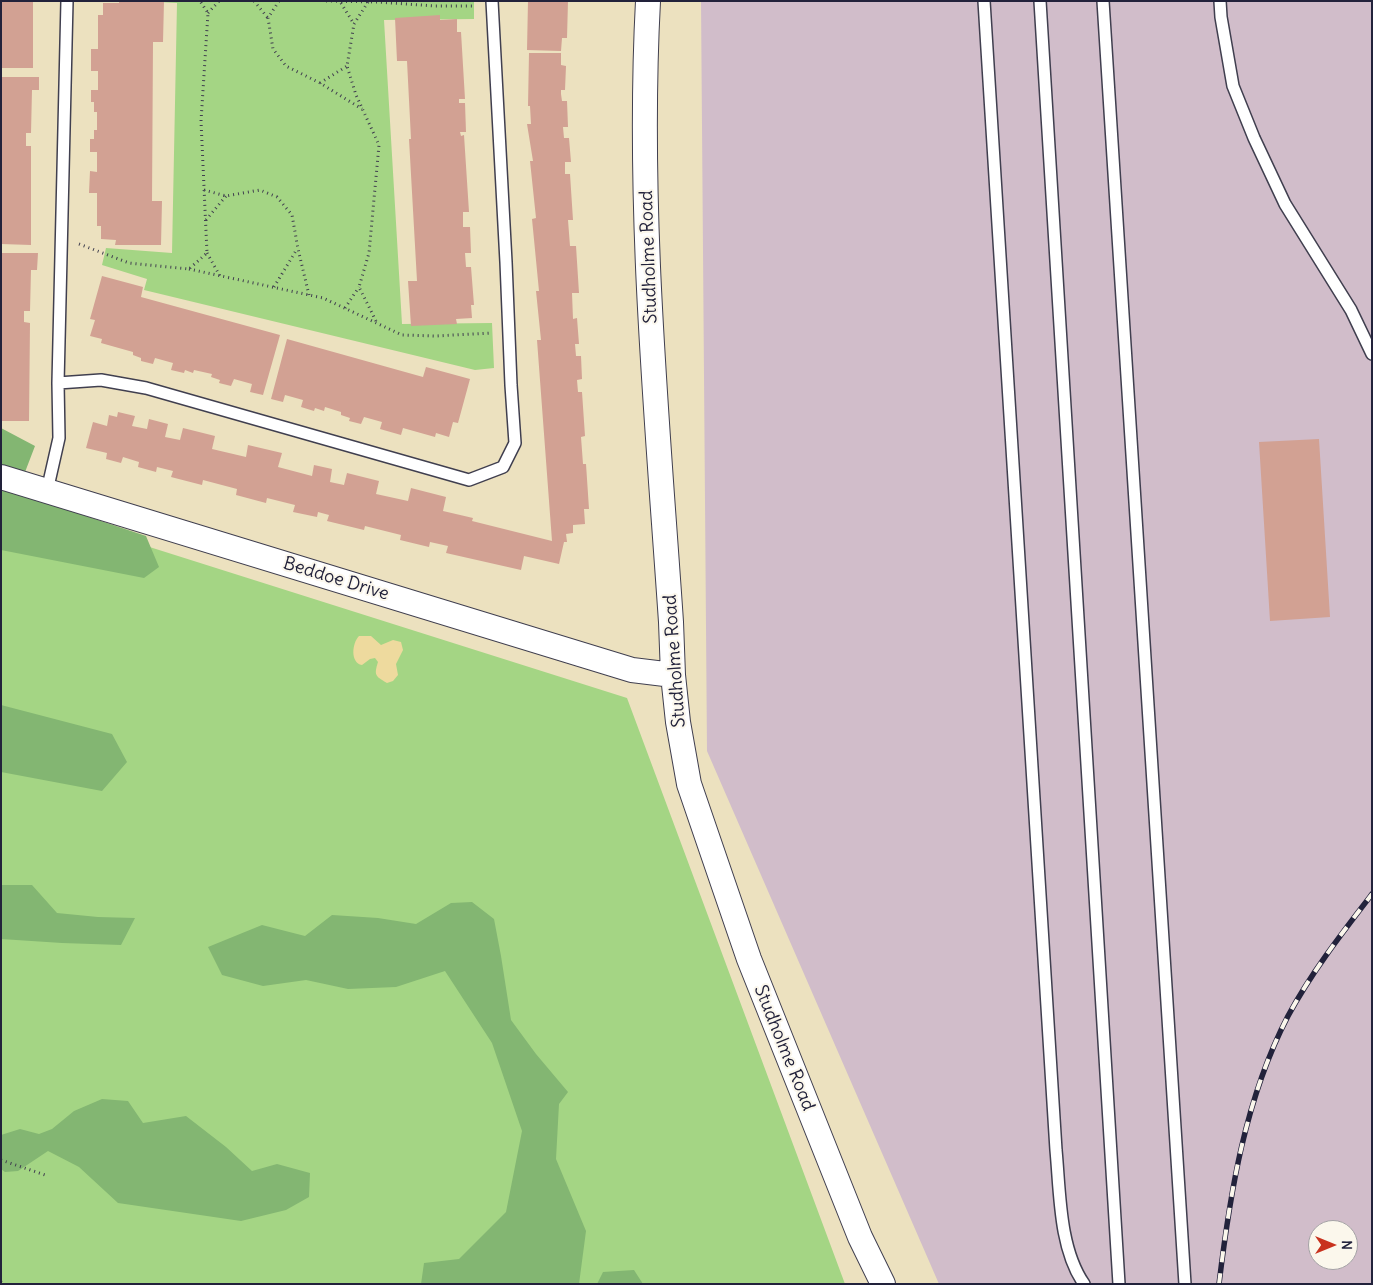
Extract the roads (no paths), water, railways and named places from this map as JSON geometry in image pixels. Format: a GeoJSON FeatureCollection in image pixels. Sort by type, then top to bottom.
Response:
{"type":"FeatureCollection","features":[{"type":"Feature","properties":{"kind":"street","name":"Studholme Road"},"geometry":{"type":"LineString","coordinates":[[648,1],[644,125],[649,268],[672,622],[673,675],[688,784],[749,959],[860,1237],[883,1284]]}},
{"type":"Feature","properties":{"kind":"street","name":"Beddoe Drive"},"geometry":{"type":"LineString","coordinates":[[1,477],[632,670],[673,675]]}},
{"type":"Feature","properties":{"kind":"lane"},"geometry":{"type":"LineString","coordinates":[[47,491],[59,438],[58,383],[67,1]]}},
{"type":"Feature","properties":{"kind":"lane"},"geometry":{"type":"LineString","coordinates":[[984,1],[1056,1150],[1065,1235],[1075,1268],[1084,1284]]}},
{"type":"Feature","properties":{"kind":"lane"},"geometry":{"type":"LineString","coordinates":[[1040,1],[1119,1284]]}},
{"type":"Feature","properties":{"kind":"lane"},"geometry":{"type":"LineString","coordinates":[[1103,1],[1184,1284]]}},
{"type":"Feature","properties":{"kind":"lane"},"geometry":{"type":"LineString","coordinates":[[1220,1],[1232,86],[1254,138],[1285,204],[1351,310],[1372,354]]}},
{"type":"Feature","properties":{"kind":"lane"},"geometry":{"type":"LineString","coordinates":[[58,383],[101,380],[146,388],[469,480],[503,467],[515,443],[492,3]]}},
{"type":"Feature","properties":{"kind":"railway"},"geometry":{"type":"LineString","coordinates":[[1219,1284],[1234,1181],[1250,1113],[1273,1048],[1288,1016],[1307,984],[1338,938],[1372,894]]}}]}
